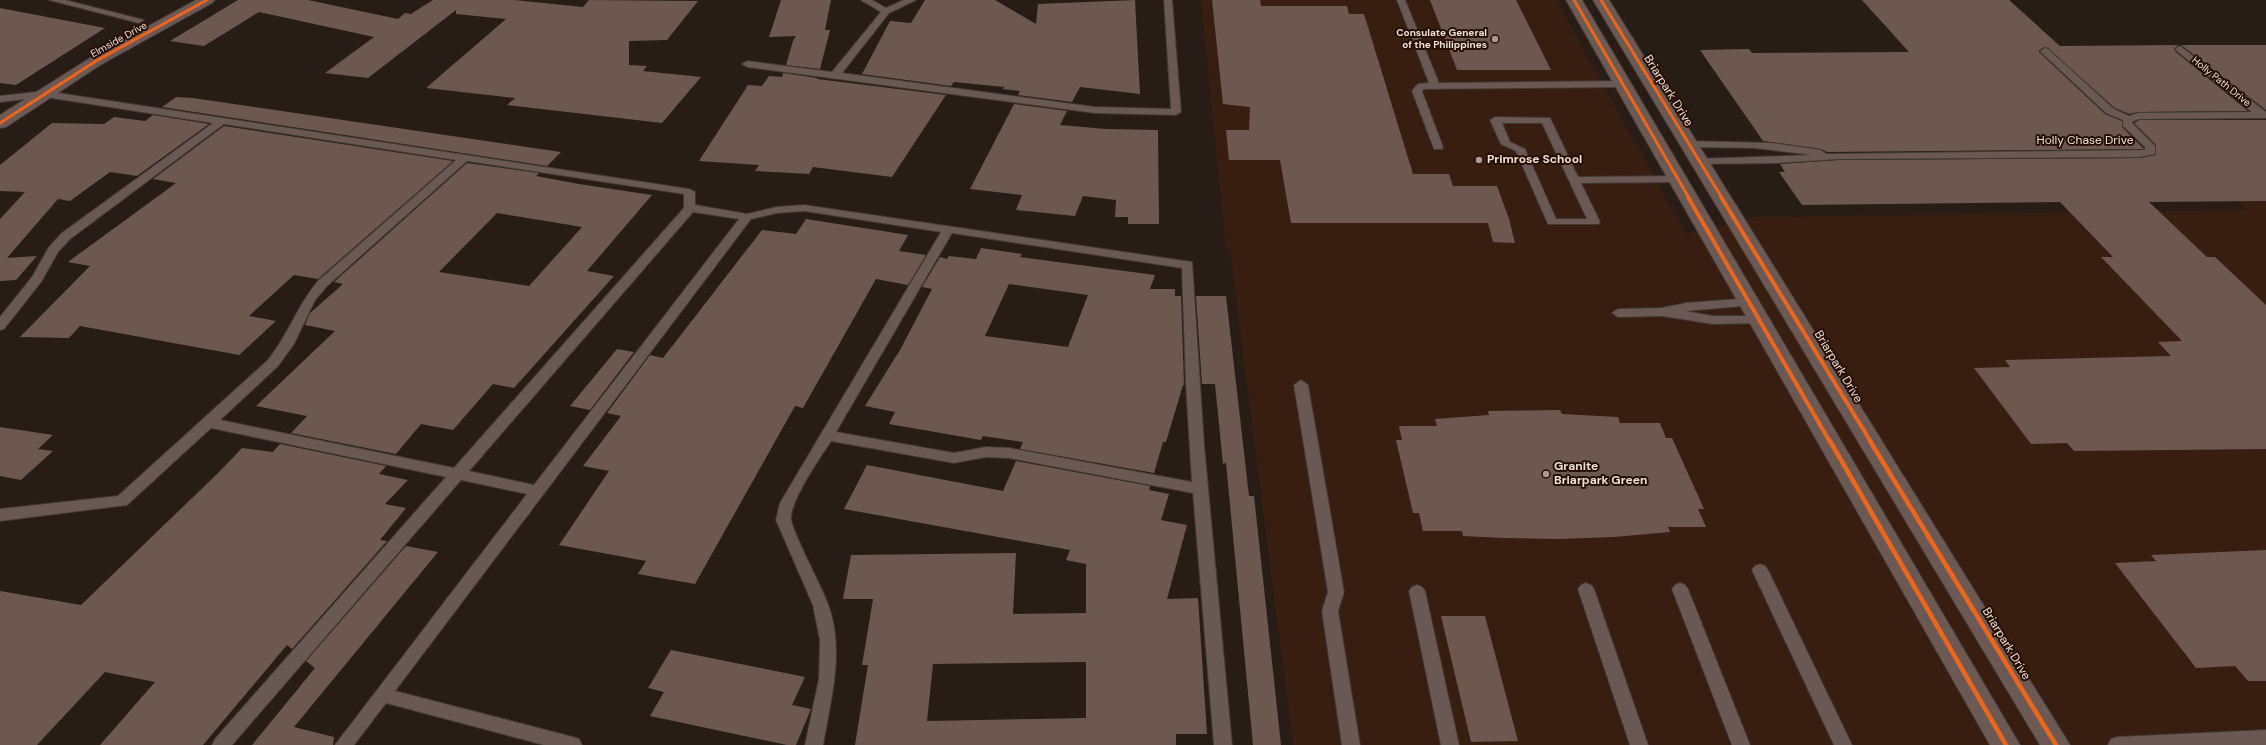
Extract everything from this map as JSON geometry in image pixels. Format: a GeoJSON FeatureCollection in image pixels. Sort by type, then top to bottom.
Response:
{"type":"FeatureCollection","features":[{"type":"Feature","properties":{"kind":"street","name":"Elmside Drive"},"geometry":{"type":"LineString","coordinates":[[0,123],[96,61],[207,0]]}},
{"type":"Feature","properties":{"kind":"street"},"geometry":{"type":"LineString","coordinates":[[1574,0],[1756,311],[2006,745]]}},
{"type":"Feature","properties":{"kind":"street","name":"Briarpark Drive"},"geometry":{"type":"LineString","coordinates":[[1601,0],[2056,745]]}},
{"type":"Feature","properties":{"kind":"lane"},"geometry":{"type":"LineString","coordinates":[[53,0],[139,20]]}},
{"type":"Feature","properties":{"kind":"lane"},"geometry":{"type":"LineString","coordinates":[[866,0],[886,11]]}},
{"type":"Feature","properties":{"kind":"lane"},"geometry":{"type":"LineString","coordinates":[[835,75],[886,11],[912,0]]}},
{"type":"Feature","properties":{"kind":"lane"},"geometry":{"type":"LineString","coordinates":[[747,64],[1095,110],[1176,112],[1168,0]]}},
{"type":"Feature","properties":{"kind":"lane"},"geometry":{"type":"LineString","coordinates":[[1401,0],[1435,86]]}},
{"type":"Feature","properties":{"kind":"lane","name":"Holly Path Drive"},"geometry":{"type":"LineString","coordinates":[[2180,49],[2264,115]]}},
{"type":"Feature","properties":{"kind":"lane"},"geometry":{"type":"LineString","coordinates":[[2046,51],[2110,111],[2128,119]]}},
{"type":"Feature","properties":{"kind":"lane"},"geometry":{"type":"LineString","coordinates":[[1438,148],[1417,91],[1421,86],[1623,84]]}},
{"type":"Feature","properties":{"kind":"lane"},"geometry":{"type":"LineString","coordinates":[[0,99],[45,94],[221,122],[689,192],[690,208],[221,745]]}},
{"type":"Feature","properties":{"kind":"lane","name":"Holly Chase Drive"},"geometry":{"type":"LineString","coordinates":[[1694,152],[1755,160],[1838,156],[2140,154],[2151,152],[2150,146],[2126,124],[2128,119],[2138,116],[2264,115]]}},
{"type":"Feature","properties":{"kind":"lane"},"geometry":{"type":"LineString","coordinates":[[1495,120],[1546,120],[1575,180],[1594,222],[1552,222],[1520,149],[1506,144],[1495,120]]}},
{"type":"Feature","properties":{"kind":"lane"},"geometry":{"type":"LineString","coordinates":[[0,326],[37,279],[53,250],[66,236],[221,122]]}},
{"type":"Feature","properties":{"kind":"lane"},"geometry":{"type":"LineString","coordinates":[[1744,145],[1755,160]]}},
{"type":"Feature","properties":{"kind":"lane","name":"Holly Chase Drive"},"geometry":{"type":"LineString","coordinates":[[1694,152],[1744,145],[1790,146],[1838,156]]}},
{"type":"Feature","properties":{"kind":"lane"},"geometry":{"type":"LineString","coordinates":[[0,515],[122,501],[278,356],[288,344],[310,298],[323,283],[464,158]]}},
{"type":"Feature","properties":{"kind":"lane"},"geometry":{"type":"LineString","coordinates":[[1575,180],[1678,179]]}},
{"type":"Feature","properties":{"kind":"lane"},"geometry":{"type":"LineString","coordinates":[[690,208],[747,217],[777,210],[804,208],[1188,265],[1189,314],[1201,489],[1223,745]]}},
{"type":"Feature","properties":{"kind":"lane"},"geometry":{"type":"LineString","coordinates":[[344,745],[747,217]]}},
{"type":"Feature","properties":{"kind":"lane"},"geometry":{"type":"LineString","coordinates":[[814,745],[826,679],[828,640],[821,605],[783,520],[787,503],[948,230]]}},
{"type":"Feature","properties":{"kind":"lane"},"geometry":{"type":"LineString","coordinates":[[1662,312],[1682,307],[1756,311]]}},
{"type":"Feature","properties":{"kind":"lane"},"geometry":{"type":"LineString","coordinates":[[1618,313],[1662,312],[1713,320],[1756,311]]}},
{"type":"Feature","properties":{"kind":"lane"},"geometry":{"type":"LineString","coordinates":[[1301,385],[1336,592],[1330,611],[1351,745]]}},
{"type":"Feature","properties":{"kind":"lane"},"geometry":{"type":"LineString","coordinates":[[208,422],[538,491]]}},
{"type":"Feature","properties":{"kind":"lane"},"geometry":{"type":"LineString","coordinates":[[827,435],[954,458],[986,452],[1009,453],[1201,489]]}},
{"type":"Feature","properties":{"kind":"lane"},"geometry":{"type":"LineString","coordinates":[[1760,570],[1843,745]]}},
{"type":"Feature","properties":{"kind":"lane"},"geometry":{"type":"LineString","coordinates":[[1586,589],[1639,745]]}},
{"type":"Feature","properties":{"kind":"lane"},"geometry":{"type":"LineString","coordinates":[[1680,589],[1741,745]]}},
{"type":"Feature","properties":{"kind":"lane"},"geometry":{"type":"LineString","coordinates":[[1417,591],[1450,745]]}},
{"type":"Feature","properties":{"kind":"lane"},"geometry":{"type":"LineString","coordinates":[[383,695],[573,745]]}},
{"type":"Feature","properties":{"kind":"lane"},"geometry":{"type":"LineString","coordinates":[[2117,745],[2266,738]]}},
{"type":"Feature","properties":{"kind":"shaded area"},"geometry":{"type":"Polygon","coordinates":[[[1201,0],[1556,0],[1686,234],[1755,217],[2248,210],[2195,162],[2266,162],[2266,745],[1293,745],[1230,250],[1226,249],[1201,0]]]}},
{"type":"Feature","properties":{"kind":"building"},"geometry":{"type":"Polygon","coordinates":[[[238,0],[308,0],[398,19],[405,13],[411,14],[433,0],[514,0],[583,7],[589,0],[698,1],[667,40],[629,41],[629,65],[647,66],[643,71],[701,77],[662,123],[507,105],[515,98],[426,88],[506,19],[456,14],[456,10],[368,78],[325,73],[374,37],[259,12],[204,46],[170,41],[238,0]]]}},
{"type":"Feature","properties":{"kind":"building"},"geometry":{"type":"Polygon","coordinates":[[[781,0],[831,0],[825,30],[830,30],[820,69],[786,65],[793,41],[796,36],[769,37],[781,0]]]}},
{"type":"Feature","properties":{"kind":"building"},"geometry":{"type":"Polygon","coordinates":[[[925,0],[995,0],[1036,24],[1038,4],[1135,0],[1140,94],[1080,87],[1072,102],[1018,95],[1020,91],[1003,89],[1004,87],[954,82],[951,86],[862,74],[890,21],[911,23],[925,0]]]}},
{"type":"Feature","properties":{"kind":"building"},"geometry":{"type":"Polygon","coordinates":[[[1212,0],[1260,0],[1261,6],[1347,6],[1349,14],[1364,14],[1413,174],[1449,174],[1453,186],[1497,186],[1509,219],[1515,243],[1493,242],[1488,223],[1291,223],[1280,160],[1229,160],[1226,130],[1249,130],[1250,107],[1223,104],[1212,0]]]}},
{"type":"Feature","properties":{"kind":"building"},"geometry":{"type":"Polygon","coordinates":[[[1430,0],[1516,0],[1551,70],[1457,70],[1430,0]]]}},
{"type":"Feature","properties":{"kind":"building"},"geometry":{"type":"Polygon","coordinates":[[[1862,0],[2009,0],[2060,46],[2178,45],[2174,49],[2176,52],[2248,111],[2138,112],[2129,114],[2115,108],[2045,47],[2039,50],[2039,52],[2105,114],[2122,121],[2122,127],[2144,149],[1827,152],[1821,149],[1763,141],[1700,50],[1749,49],[1752,53],[1909,52],[1862,0]]]}},
{"type":"Feature","properties":{"kind":"building"},"geometry":{"type":"Polygon","coordinates":[[[0,8],[105,28],[16,85],[0,83],[0,8]]]}},
{"type":"Feature","properties":{"kind":"building"},"geometry":{"type":"Polygon","coordinates":[[[2181,45],[2266,45],[2266,110],[2181,45]]]}},
{"type":"Feature","properties":{"kind":"building"},"geometry":{"type":"Polygon","coordinates":[[[783,73],[817,79],[946,95],[892,177],[813,167],[809,174],[755,171],[759,165],[699,161],[748,85],[762,86],[769,76],[782,77],[783,73]]]}},
{"type":"Feature","properties":{"kind":"building"},"geometry":{"type":"Polygon","coordinates":[[[176,97],[193,98],[561,152],[547,166],[162,107],[176,97]]]}},
{"type":"Feature","properties":{"kind":"building"},"geometry":{"type":"Polygon","coordinates":[[[1014,104],[1067,111],[1060,125],[1106,129],[1158,130],[1159,224],[1128,224],[1128,217],[1115,217],[1116,200],[1083,196],[1075,216],[1016,210],[1022,195],[970,189],[1014,104]]]}},
{"type":"Feature","properties":{"kind":"building"},"geometry":{"type":"Polygon","coordinates":[[[153,115],[209,124],[137,176],[110,172],[70,201],[58,199],[7,258],[37,256],[16,280],[0,281],[0,219],[25,192],[0,191],[0,165],[52,123],[104,124],[114,117],[145,121],[153,115]]]}},
{"type":"Feature","properties":{"kind":"building"},"geometry":{"type":"Polygon","coordinates":[[[2139,120],[2266,120],[2266,201],[2149,202],[2207,257],[2215,257],[2266,305],[2266,449],[2074,451],[2067,443],[2031,444],[1974,368],[2010,367],[2005,360],[2171,356],[2158,342],[2182,341],[2101,257],[2113,257],[2060,202],[1802,205],[1779,172],[1785,172],[1780,164],[1838,160],[2140,158],[2155,155],[2156,145],[2134,123],[2139,120]]]}},
{"type":"Feature","properties":{"kind":"building"},"geometry":{"type":"Polygon","coordinates":[[[224,126],[453,161],[318,279],[294,275],[249,316],[276,321],[239,355],[80,326],[69,338],[20,337],[90,266],[68,262],[176,183],[153,179],[224,126]]]}},
{"type":"Feature","properties":{"kind":"building"},"geometry":{"type":"Polygon","coordinates":[[[467,163],[539,173],[536,176],[652,195],[587,271],[614,276],[514,388],[493,384],[453,430],[421,424],[396,454],[291,433],[307,416],[256,406],[335,331],[305,325],[310,313],[343,284],[334,282],[467,163]],[[497,213],[439,272],[529,286],[582,227],[497,213]]]}},
{"type":"Feature","properties":{"kind":"building"},"geometry":{"type":"Polygon","coordinates":[[[806,219],[908,235],[899,251],[926,255],[908,285],[876,279],[803,408],[795,406],[695,584],[638,574],[646,561],[559,545],[609,471],[583,466],[621,416],[607,413],[650,355],[663,358],[762,230],[796,234],[806,219]]]}},
{"type":"Feature","properties":{"kind":"building"},"geometry":{"type":"Polygon","coordinates":[[[981,248],[1022,254],[1020,257],[1155,275],[1150,289],[1175,289],[1175,296],[1181,296],[1184,385],[1166,442],[1163,442],[1154,473],[1020,449],[1023,442],[983,436],[981,440],[889,424],[895,412],[865,406],[900,350],[932,289],[922,287],[940,257],[947,259],[949,256],[976,259],[981,248]],[[1009,284],[985,336],[1068,347],[1088,295],[1009,284]]]}},
{"type":"Feature","properties":{"kind":"building"},"geometry":{"type":"Polygon","coordinates":[[[1196,296],[1226,296],[1249,496],[1254,496],[1281,745],[1253,745],[1226,463],[1223,464],[1215,384],[1202,384],[1196,296]]]}},
{"type":"Feature","properties":{"kind":"building"},"geometry":{"type":"Polygon","coordinates":[[[617,349],[634,352],[590,410],[570,406],[617,349]]]}},
{"type":"Feature","properties":{"kind":"building","name":"Granite Briarpark Green"},"geometry":{"type":"Polygon","coordinates":[[[1560,410],[1562,414],[1618,417],[1620,423],[1660,423],[1666,438],[1672,438],[1704,509],[1698,509],[1706,527],[1668,527],[1670,532],[1614,537],[1559,539],[1463,536],[1462,531],[1423,531],[1419,513],[1413,513],[1396,440],[1402,440],[1399,426],[1437,426],[1435,419],[1489,415],[1488,411],[1560,410]]]}},
{"type":"Feature","properties":{"kind":"building"},"geometry":{"type":"Polygon","coordinates":[[[0,427],[53,435],[38,449],[53,451],[21,480],[0,476],[0,427]]]}},
{"type":"Feature","properties":{"kind":"building"},"geometry":{"type":"Polygon","coordinates":[[[280,444],[386,466],[379,474],[408,480],[385,504],[406,508],[380,540],[387,541],[292,649],[287,645],[203,745],[100,745],[155,682],[105,672],[37,745],[0,745],[0,591],[81,605],[242,448],[273,452],[280,444]]]}},
{"type":"Feature","properties":{"kind":"building"},"geometry":{"type":"Polygon","coordinates":[[[1016,461],[1150,486],[1149,490],[1169,494],[1161,520],[1187,525],[1167,599],[1198,598],[1207,734],[1176,734],[1176,745],[855,745],[868,665],[862,665],[873,599],[843,599],[851,555],[1016,553],[1013,614],[1086,613],[1086,564],[1066,560],[1070,550],[844,509],[867,465],[1003,491],[1016,461]],[[1086,662],[933,664],[927,721],[1086,718],[1086,662]]]}},
{"type":"Feature","properties":{"kind":"building"},"geometry":{"type":"Polygon","coordinates":[[[406,546],[438,552],[294,727],[334,737],[333,745],[252,745],[315,668],[306,661],[406,546]]]}},
{"type":"Feature","properties":{"kind":"building"},"geometry":{"type":"Polygon","coordinates":[[[2266,550],[2266,681],[2248,681],[2235,666],[2196,668],[2115,563],[2156,561],[2151,555],[2266,550]]]}},
{"type":"Feature","properties":{"kind":"building"},"geometry":{"type":"Polygon","coordinates":[[[1441,616],[1485,616],[1518,741],[1471,742],[1441,616]]]}},
{"type":"Feature","properties":{"kind":"building"},"geometry":{"type":"Polygon","coordinates":[[[671,650],[805,677],[792,705],[811,709],[796,745],[787,745],[650,716],[664,692],[648,688],[671,650]]]}},
{"type":"Feature","properties":{"kind":"cycle path"},"geometry":{"type":"LineString","coordinates":[[0,123],[96,61],[207,0]]}},
{"type":"Feature","properties":{"kind":"cycle path"},"geometry":{"type":"LineString","coordinates":[[1574,0],[2006,745]]}},
{"type":"Feature","properties":{"kind":"cycle path"},"geometry":{"type":"LineString","coordinates":[[1601,0],[2056,745]]}},
{"type":"Feature","properties":{"kind":"place","name":"Consulate General of the Philippines"},"geometry":{"type":"Point","coordinates":[1495,39]}},
{"type":"Feature","properties":{"kind":"place","name":"Primrose School"},"geometry":{"type":"Point","coordinates":[1479,160]}},
{"type":"Feature","properties":{"kind":"place","name":"Granite Briarpark Green"},"geometry":{"type":"Point","coordinates":[1546,474]}}]}
